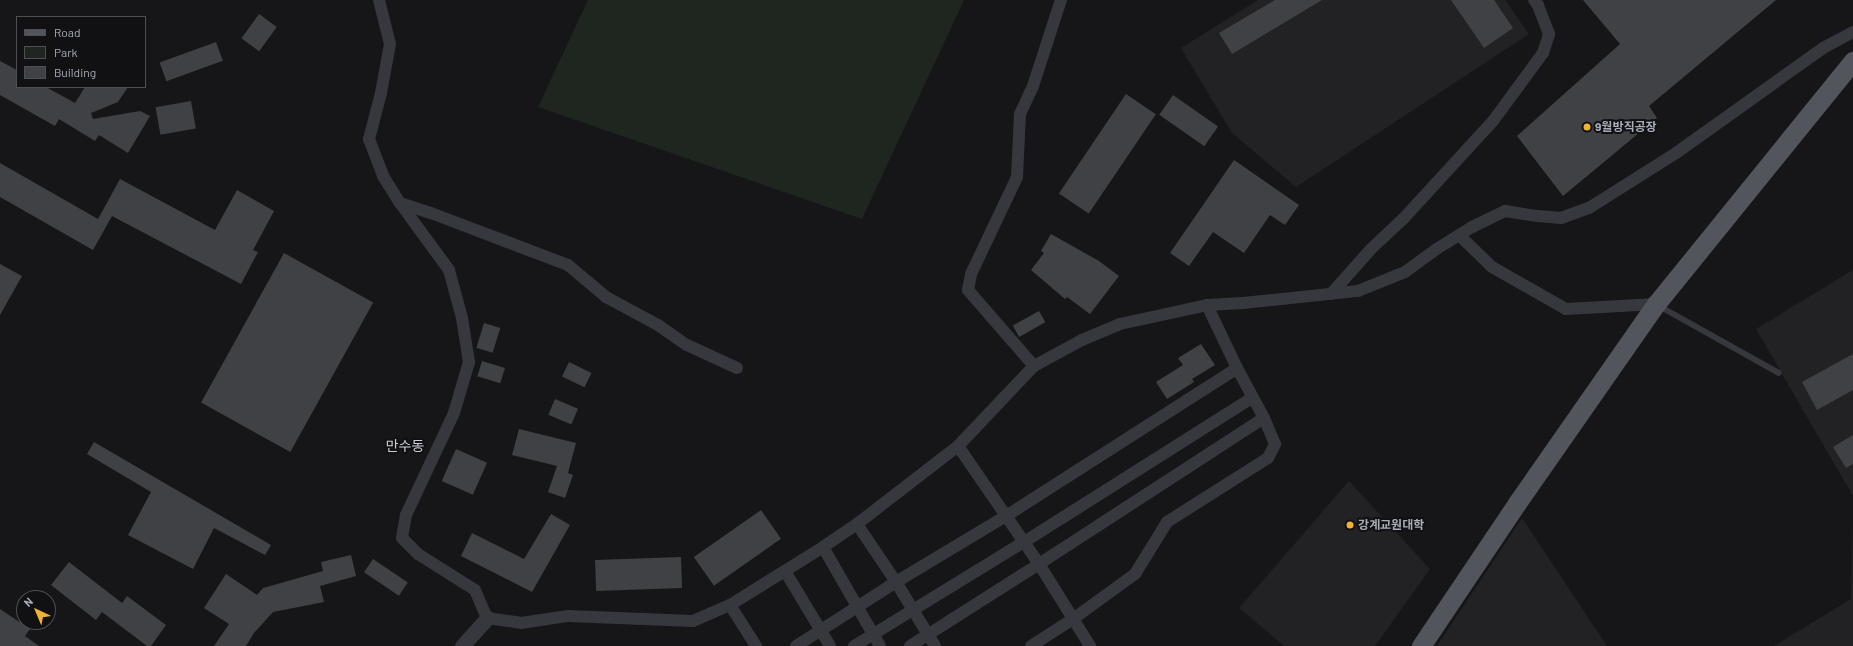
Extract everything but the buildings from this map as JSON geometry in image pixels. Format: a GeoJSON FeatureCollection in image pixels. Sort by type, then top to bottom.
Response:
{"type":"FeatureCollection","features":[{"type":"Feature","properties":{"kind":"main road"},"geometry":{"type":"LineString","coordinates":[[1421,646],[1517,503],[1656,304],[1853,62]]}},
{"type":"Feature","properties":{"kind":"street"},"geometry":{"type":"LineString","coordinates":[[379,0],[390,44],[381,93],[369,139],[383,176],[400,203],[449,270],[462,318],[469,362],[454,413],[406,515],[402,538],[418,554],[474,590],[487,618]]}},
{"type":"Feature","properties":{"kind":"street"},"geometry":{"type":"LineString","coordinates":[[1034,366],[968,290],[971,274],[1017,177],[1020,114],[1033,86],[1061,0]]}},
{"type":"Feature","properties":{"kind":"street"},"geometry":{"type":"LineString","coordinates":[[1330,294],[1371,249],[1404,218],[1493,121],[1543,53],[1549,34],[1538,5],[1534,0]]}},
{"type":"Feature","properties":{"kind":"street"},"geometry":{"type":"LineString","coordinates":[[487,618],[521,623],[568,616],[693,621],[730,605],[857,524],[958,446],[1034,366],[1082,340],[1120,324],[1206,305],[1243,304],[1358,291],[1405,272],[1459,235],[1505,211],[1561,218],[1589,208],[1676,153],[1823,48],[1853,32]]}},
{"type":"Feature","properties":{"kind":"street"},"geometry":{"type":"LineString","coordinates":[[400,203],[431,213],[568,265],[606,297],[658,325],[686,345],[737,368]]}},
{"type":"Feature","properties":{"kind":"street"},"geometry":{"type":"LineString","coordinates":[[1459,235],[1492,267],[1566,309],[1656,304]]}},
{"type":"Feature","properties":{"kind":"street"},"geometry":{"type":"LineString","coordinates":[[1031,646],[1073,619],[1135,574],[1167,522],[1268,458],[1275,444],[1264,418],[1252,398],[1206,305]]}},
{"type":"Feature","properties":{"kind":"street"},"geometry":{"type":"LineString","coordinates":[[796,646],[820,629],[1006,516],[1237,368]]}},
{"type":"Feature","properties":{"kind":"street"},"geometry":{"type":"LineString","coordinates":[[854,646],[1024,542],[1252,398]]}},
{"type":"Feature","properties":{"kind":"street"},"geometry":{"type":"LineString","coordinates":[[910,646],[1264,418]]}},
{"type":"Feature","properties":{"kind":"street"},"geometry":{"type":"LineString","coordinates":[[958,446],[1039,564],[1090,646]]}},
{"type":"Feature","properties":{"kind":"street"},"geometry":{"type":"LineString","coordinates":[[857,524],[896,582],[935,646]]}},
{"type":"Feature","properties":{"kind":"street"},"geometry":{"type":"LineString","coordinates":[[823,547],[856,607],[880,646]]}},
{"type":"Feature","properties":{"kind":"street"},"geometry":{"type":"LineString","coordinates":[[785,571],[830,646]]}},
{"type":"Feature","properties":{"kind":"street"},"geometry":{"type":"LineString","coordinates":[[730,605],[756,646]]}},
{"type":"Feature","properties":{"kind":"street"},"geometry":{"type":"LineString","coordinates":[[462,646],[487,618]]}},
{"type":"Feature","properties":{"kind":"lane"},"geometry":{"type":"LineString","coordinates":[[1656,304],[1779,374]]}},
{"type":"Feature","properties":{"kind":"shaded area"},"geometry":{"type":"Polygon","coordinates":[[[1258,0],[1505,0],[1529,34],[1296,187],[1232,133],[1181,48],[1258,0]]]}},
{"type":"Feature","properties":{"kind":"shaded area"},"geometry":{"type":"Polygon","coordinates":[[[1853,270],[1853,496],[1756,329],[1853,270]]]}},
{"type":"Feature","properties":{"kind":"shaded area","name":"강계교원대학"},"geometry":{"type":"Polygon","coordinates":[[[1349,481],[1430,569],[1375,646],[1284,646],[1239,608],[1349,481]]]}},
{"type":"Feature","properties":{"kind":"shaded area"},"geometry":{"type":"Polygon","coordinates":[[[1522,518],[1607,646],[1437,646],[1522,518]]]}},
{"type":"Feature","properties":{"kind":"shaded area"},"geometry":{"type":"Polygon","coordinates":[[[1853,520],[1853,646],[1774,646],[1851,599],[1853,520]]]}},
{"type":"Feature","properties":{"kind":"green space"},"geometry":{"type":"Polygon","coordinates":[[[588,0],[964,0],[862,219],[538,107],[588,0]]]}},
{"type":"Feature","properties":{"kind":"place","name":"9월방직공장"},"geometry":{"type":"Point","coordinates":[1587,127]}},
{"type":"Feature","properties":{"kind":"place","name":"강계교원대학"},"geometry":{"type":"Point","coordinates":[1350,525]}},
{"type":"Feature","properties":{"kind":"district","name":"만수동"},"geometry":{"type":"Point","coordinates":[405,446]}}]}
